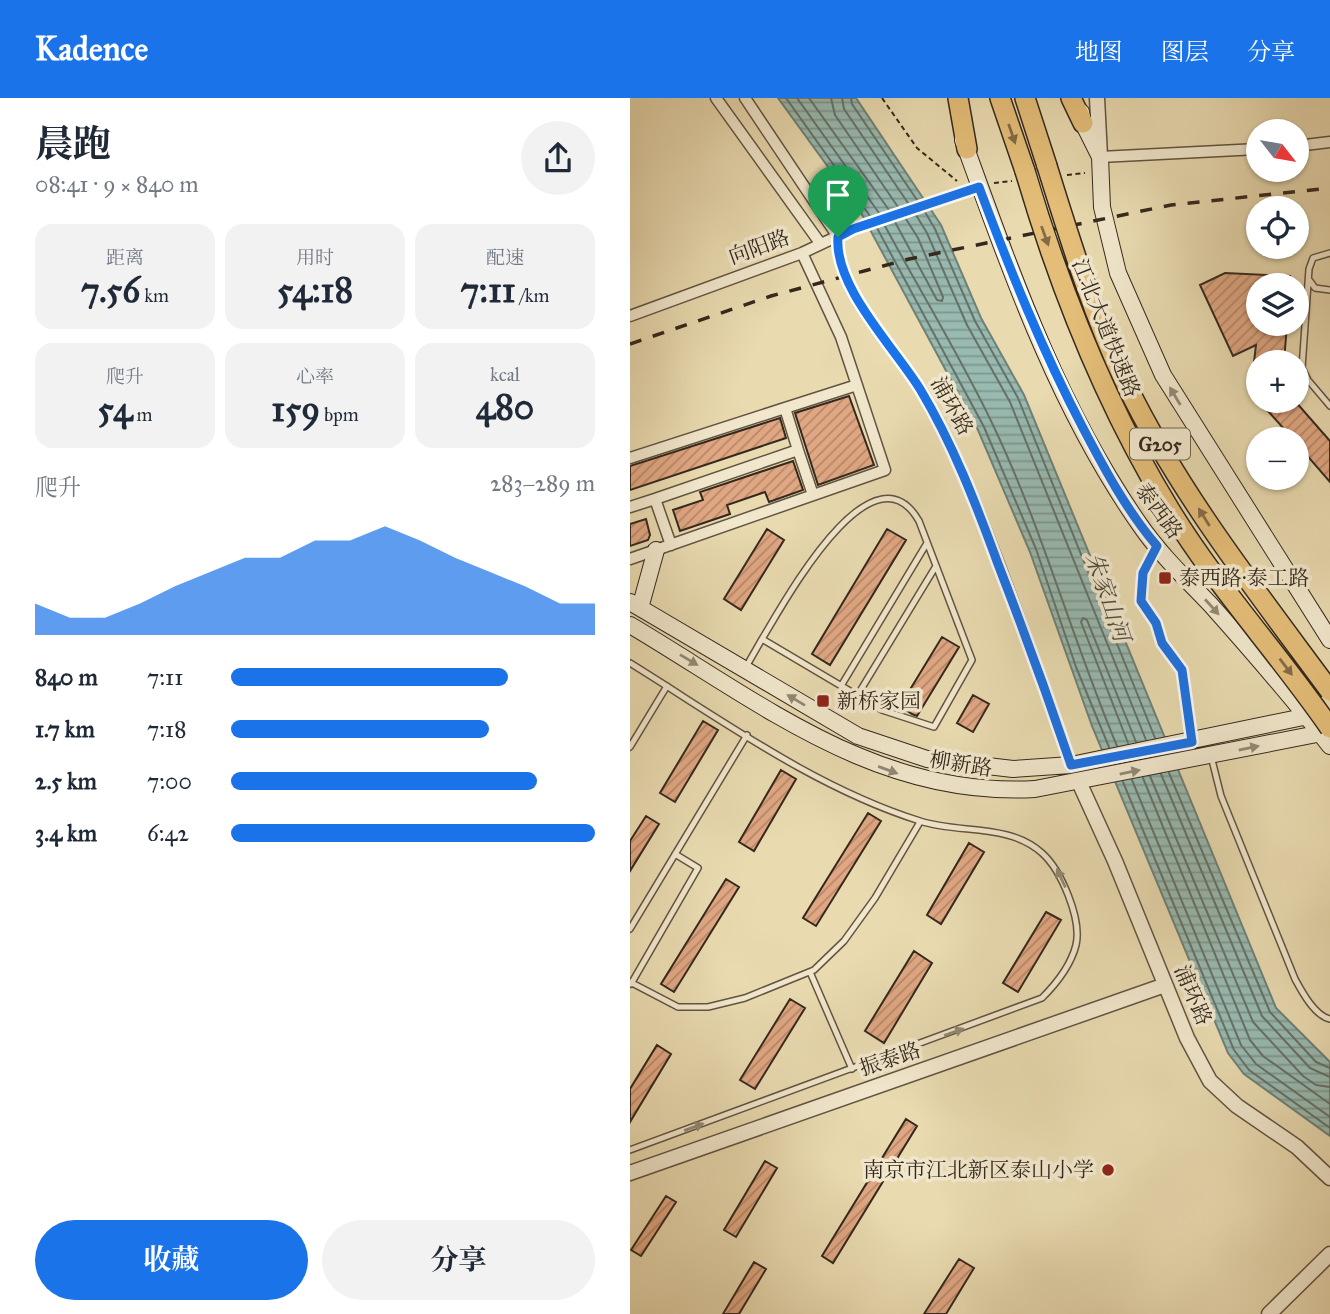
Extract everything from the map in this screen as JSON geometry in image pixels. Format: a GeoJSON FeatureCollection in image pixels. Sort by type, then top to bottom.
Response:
{"type":"FeatureCollection","features":[{"type":"Feature","properties":{"kind":"highway"},"geometry":{"type":"LineString","coordinates":[[958,98],[967,149]]}},
{"type":"Feature","properties":{"kind":"highway","name":"江北大道快速路"},"geometry":{"type":"LineString","coordinates":[[1000,98],[1078,328],[1124,429],[1172,513],[1327,734]]}},
{"type":"Feature","properties":{"kind":"highway","name":"江北大道快速路"},"geometry":{"type":"LineString","coordinates":[[1025,98],[1078,266],[1128,386],[1209,525],[1330,691]]}},
{"type":"Feature","properties":{"kind":"highway"},"geometry":{"type":"LineString","coordinates":[[1071,98],[1083,123]]}},
{"type":"Feature","properties":{"kind":"main road","name":"泰西路"},"geometry":{"type":"LineString","coordinates":[[948,98],[967,149],[974,189],[1041,345],[1101,461],[1141,527],[1306,716],[1327,734]]}},
{"type":"Feature","properties":{"kind":"main road"},"geometry":{"type":"LineString","coordinates":[[1079,98],[1083,123],[1100,157],[1102,207],[1108,242],[1123,286],[1163,375],[1330,640]]}},
{"type":"Feature","properties":{"kind":"main road"},"geometry":{"type":"LineString","coordinates":[[635,605],[663,548]]}},
{"type":"Feature","properties":{"kind":"main road","name":"柳新路"},"geometry":{"type":"LineString","coordinates":[[635,605],[858,736],[906,753],[964,765],[1013,769],[1071,765],[1330,712]]}},
{"type":"Feature","properties":{"kind":"main road","name":"柳新路"},"geometry":{"type":"LineString","coordinates":[[630,625],[835,747],[898,774],[927,781],[999,791],[1079,782],[1327,734]]}},
{"type":"Feature","properties":{"kind":"street"},"geometry":{"type":"LineString","coordinates":[[716,98],[820,243]]}},
{"type":"Feature","properties":{"kind":"street","name":"浦环路"},"geometry":{"type":"LineString","coordinates":[[745,98],[838,237],[838,261],[862,305],[920,390],[953,450],[1051,702],[1071,765]]}},
{"type":"Feature","properties":{"kind":"street"},"geometry":{"type":"LineString","coordinates":[[1097,98],[1100,157],[1246,150]]}},
{"type":"Feature","properties":{"kind":"street"},"geometry":{"type":"LineString","coordinates":[[1309,145],[1330,142]]}},
{"type":"Feature","properties":{"kind":"street","name":"向阳路"},"geometry":{"type":"LineString","coordinates":[[630,316],[802,253],[853,229],[974,189]]}},
{"type":"Feature","properties":{"kind":"street"},"geometry":{"type":"LineString","coordinates":[[630,559],[885,470],[841,337],[802,253]]}},
{"type":"Feature","properties":{"kind":"street"},"geometry":{"type":"LineString","coordinates":[[630,458],[857,385]]}},
{"type":"Feature","properties":{"kind":"street"},"geometry":{"type":"LineString","coordinates":[[785,408],[813,495]]}},
{"type":"Feature","properties":{"kind":"street"},"geometry":{"type":"LineString","coordinates":[[630,507],[798,450]]}},
{"type":"Feature","properties":{"kind":"street"},"geometry":{"type":"LineString","coordinates":[[655,499],[663,548]]}},
{"type":"Feature","properties":{"kind":"street","name":"浦环路"},"geometry":{"type":"LineString","coordinates":[[1079,782],[1125,883],[1165,985],[1210,1081],[1237,1107],[1297,1147],[1330,1178]]}},
{"type":"Feature","properties":{"kind":"street","name":"振泰路"},"geometry":{"type":"LineString","coordinates":[[630,1172],[1165,985]]}},
{"type":"Feature","properties":{"kind":"street"},"geometry":{"type":"LineString","coordinates":[[1269,1314],[1330,1254]]}},
{"type":"Feature","properties":{"kind":"lane"},"geometry":{"type":"LineString","coordinates":[[1330,253],[1314,258],[1309,269],[1303,373],[1330,406]]}},
{"type":"Feature","properties":{"kind":"lane"},"geometry":{"type":"LineString","coordinates":[[1310,281],[1315,288],[1330,290]]}},
{"type":"Feature","properties":{"kind":"lane"},"geometry":{"type":"LineString","coordinates":[[744,670],[762,639],[825,540],[863,508],[879,499],[892,498],[904,502],[919,521],[972,660],[934,727],[882,710],[762,639]]}},
{"type":"Feature","properties":{"kind":"lane"},"geometry":{"type":"LineString","coordinates":[[841,686],[927,543]]}},
{"type":"Feature","properties":{"kind":"lane"},"geometry":{"type":"LineString","coordinates":[[857,696],[936,566]]}},
{"type":"Feature","properties":{"kind":"lane"},"geometry":{"type":"LineString","coordinates":[[630,663],[805,770],[920,821],[1005,834],[1041,851],[1056,867],[1068,893],[1077,943],[1067,966],[1042,998],[630,1150]]}},
{"type":"Feature","properties":{"kind":"lane"},"geometry":{"type":"LineString","coordinates":[[630,747],[667,686]]}},
{"type":"Feature","properties":{"kind":"lane"},"geometry":{"type":"LineString","coordinates":[[630,929],[747,734]]}},
{"type":"Feature","properties":{"kind":"lane"},"geometry":{"type":"LineString","coordinates":[[1212,755],[1220,796],[1295,979],[1324,1018],[1330,1019]]}},
{"type":"Feature","properties":{"kind":"lane"},"geometry":{"type":"LineString","coordinates":[[675,854],[698,867],[630,983],[678,1007],[708,1007],[744,998],[810,972],[844,942],[920,821]]}},
{"type":"Feature","properties":{"kind":"lane"},"geometry":{"type":"LineString","coordinates":[[810,972],[852,1069]]}},
{"type":"Feature","properties":{"kind":"path"},"geometry":{"type":"LineString","coordinates":[[882,98],[917,148],[974,189]]}},
{"type":"Feature","properties":{"kind":"path"},"geometry":{"type":"LineString","coordinates":[[1157,546],[1143,573],[1141,601],[1156,623],[1162,643],[1182,670],[1184,743]]}},
{"type":"Feature","properties":{"kind":"water"},"geometry":{"type":"Polygon","coordinates":[[[778,98],[856,98],[941,225],[981,318],[1024,395],[1276,1008],[1330,1062],[1330,1136],[1244,1074],[1228,1053],[1092,726],[1030,552],[978,430],[860,211],[778,98]]]}},
{"type":"Feature","properties":{"kind":"building"},"geometry":{"type":"Polygon","coordinates":[[[1225,273],[1246,274],[1246,336],[1286,336],[1285,350],[1255,350],[1256,345],[1233,356],[1200,285],[1225,273]]]}},
{"type":"Feature","properties":{"kind":"building"},"geometry":{"type":"Polygon","coordinates":[[[849,396],[874,465],[818,485],[795,413],[849,396]]]}},
{"type":"Feature","properties":{"kind":"building"},"geometry":{"type":"Polygon","coordinates":[[[1270,413],[1306,413],[1330,441],[1330,482],[1309,458],[1309,427],[1282,427],[1270,413]]]}},
{"type":"Feature","properties":{"kind":"building"},"geometry":{"type":"Polygon","coordinates":[[[780,418],[786,438],[630,490],[630,466],[780,418]]]}},
{"type":"Feature","properties":{"kind":"building"},"geometry":{"type":"Polygon","coordinates":[[[793,461],[803,490],[769,502],[765,492],[727,505],[730,514],[680,531],[673,510],[703,500],[700,492],[793,461]]]}},
{"type":"Feature","properties":{"kind":"building"},"geometry":{"type":"Polygon","coordinates":[[[646,519],[650,535],[648,540],[630,546],[630,524],[646,519]]]}},
{"type":"Feature","properties":{"kind":"building"},"geometry":{"type":"Polygon","coordinates":[[[767,529],[784,540],[741,610],[724,599],[767,529]]]}},
{"type":"Feature","properties":{"kind":"building"},"geometry":{"type":"Polygon","coordinates":[[[887,529],[906,540],[830,665],[812,654],[887,529]]]}},
{"type":"Feature","properties":{"kind":"building"},"geometry":{"type":"Polygon","coordinates":[[[942,637],[959,647],[917,716],[900,706],[942,637]]]}},
{"type":"Feature","properties":{"kind":"building"},"geometry":{"type":"Polygon","coordinates":[[[973,695],[989,704],[973,732],[957,723],[973,695]]]}},
{"type":"Feature","properties":{"kind":"building"},"geometry":{"type":"Polygon","coordinates":[[[703,721],[718,730],[675,802],[660,793],[703,721]]]}},
{"type":"Feature","properties":{"kind":"building"},"geometry":{"type":"Polygon","coordinates":[[[781,770],[796,779],[754,851],[739,842],[781,770]]]}},
{"type":"Feature","properties":{"kind":"building"},"geometry":{"type":"Polygon","coordinates":[[[868,813],[881,821],[816,926],[803,918],[868,813]]]}},
{"type":"Feature","properties":{"kind":"building"},"geometry":{"type":"Polygon","coordinates":[[[646,816],[659,824],[630,871],[630,841],[646,816]]]}},
{"type":"Feature","properties":{"kind":"building"},"geometry":{"type":"Polygon","coordinates":[[[969,843],[984,852],[941,924],[927,915],[969,843]]]}},
{"type":"Feature","properties":{"kind":"building"},"geometry":{"type":"Polygon","coordinates":[[[726,879],[739,887],[674,992],[661,984],[726,879]]]}},
{"type":"Feature","properties":{"kind":"building"},"geometry":{"type":"Polygon","coordinates":[[[1046,912],[1061,920],[1018,992],[1003,983],[1046,912]]]}},
{"type":"Feature","properties":{"kind":"building"},"geometry":{"type":"Polygon","coordinates":[[[914,951],[932,963],[884,1043],[865,1031],[914,951]]]}},
{"type":"Feature","properties":{"kind":"building"},"geometry":{"type":"Polygon","coordinates":[[[790,999],[805,1008],[755,1089],[740,1080],[790,999]]]}},
{"type":"Feature","properties":{"kind":"building"},"geometry":{"type":"Polygon","coordinates":[[[657,1045],[671,1054],[630,1122],[630,1089],[657,1045]]]}},
{"type":"Feature","properties":{"kind":"building"},"geometry":{"type":"Polygon","coordinates":[[[906,1119],[917,1126],[833,1263],[822,1256],[906,1119]]]}},
{"type":"Feature","properties":{"kind":"building"},"geometry":{"type":"Polygon","coordinates":[[[765,1161],[777,1168],[736,1237],[724,1230],[765,1161]]]}},
{"type":"Feature","properties":{"kind":"building"},"geometry":{"type":"Polygon","coordinates":[[[666,1196],[676,1202],[641,1256],[631,1250],[666,1196]]]}},
{"type":"Feature","properties":{"kind":"building"},"geometry":{"type":"Polygon","coordinates":[[[959,1259],[974,1268],[946,1314],[924,1314],[959,1259]]]}},
{"type":"Feature","properties":{"kind":"building"},"geometry":{"type":"Polygon","coordinates":[[[754,1262],[766,1269],[739,1314],[723,1314],[754,1262]]]}},
{"type":"Feature","properties":{"kind":"railway"},"geometry":{"type":"LineString","coordinates":[[630,344],[771,296],[909,259],[1171,205],[1330,188]]}},
{"type":"Feature","properties":{"kind":"place","name":"泰西路·泰工路"},"geometry":{"type":"Point","coordinates":[1165,578]}},
{"type":"Feature","properties":{"kind":"place","name":"新桥家园"},"geometry":{"type":"Point","coordinates":[823,701]}},
{"type":"Feature","properties":{"kind":"place","name":"南京市江北新区泰山小学"},"geometry":{"type":"Point","coordinates":[1108,1170]}},
{"type":"Feature","properties":{"kind":"route"},"geometry":{"type":"LineString","coordinates":[[979,187],[1041,345],[1126,505],[1157,546],[1143,573],[1140,585],[1141,601],[1156,623],[1162,643],[1182,670],[1192,742],[1071,765],[1051,702],[953,450],[920,390],[862,305],[838,261],[838,237],[853,229],[979,187]]}},
{"type":"Feature","properties":{"kind":"water label","name":"朱家山河"},"geometry":{"type":"Point","coordinates":[1108,597]}}]}
